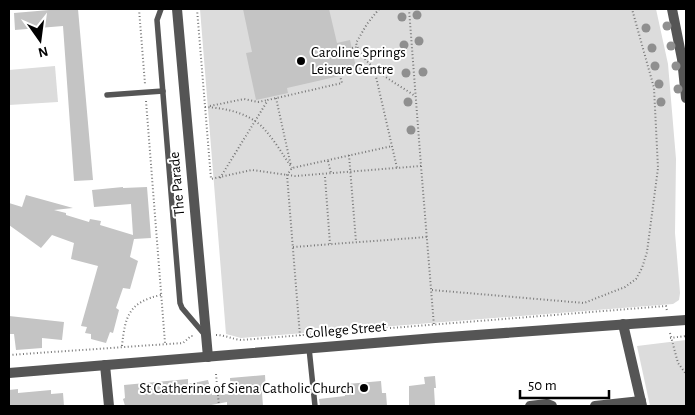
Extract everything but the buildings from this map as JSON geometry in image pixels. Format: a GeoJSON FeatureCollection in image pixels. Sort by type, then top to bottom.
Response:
{"type":"FeatureCollection","features":[{"type":"Feature","properties":{"kind":"street","name":"The Parade"},"geometry":{"type":"LineString","coordinates":[[177,9],[208,357]]}},
{"type":"Feature","properties":{"kind":"street"},"geometry":{"type":"LineString","coordinates":[[672,9],[684,58],[686,98]]}},
{"type":"Feature","properties":{"kind":"street","name":"College Street"},"geometry":{"type":"LineString","coordinates":[[9,373],[435,338],[686,320]]}},
{"type":"Feature","properties":{"kind":"street"},"geometry":{"type":"LineString","coordinates":[[595,406],[641,404],[623,324]]}},
{"type":"Feature","properties":{"kind":"street"},"geometry":{"type":"LineString","coordinates":[[105,365],[109,406]]}},
{"type":"Feature","properties":{"kind":"street"},"geometry":{"type":"LineString","coordinates":[[530,406],[547,404],[552,406]]}},
{"type":"Feature","properties":{"kind":"lane"},"geometry":{"type":"LineString","coordinates":[[161,9],[157,20],[180,303],[182,308],[205,335]]}},
{"type":"Feature","properties":{"kind":"lane"},"geometry":{"type":"LineString","coordinates":[[107,95],[163,91]]}},
{"type":"Feature","properties":{"kind":"lane"},"geometry":{"type":"LineString","coordinates":[[309,348],[315,406]]}},
{"type":"Feature","properties":{"kind":"path"},"geometry":{"type":"LineString","coordinates":[[139,9],[165,343]]}},
{"type":"Feature","properties":{"kind":"path"},"geometry":{"type":"LineString","coordinates":[[197,9],[211,179],[252,170],[294,176],[421,166]]}},
{"type":"Feature","properties":{"kind":"path"},"geometry":{"type":"LineString","coordinates":[[379,9],[367,24],[356,43],[360,53],[374,68],[416,96]]}},
{"type":"Feature","properties":{"kind":"path"},"geometry":{"type":"LineString","coordinates":[[409,9],[435,338]]}},
{"type":"Feature","properties":{"kind":"path"},"geometry":{"type":"LineString","coordinates":[[432,290],[584,303],[625,287],[636,279],[647,252],[658,168],[654,88],[632,9]]}},
{"type":"Feature","properties":{"kind":"path"},"geometry":{"type":"LineString","coordinates":[[352,48],[358,48]]}},
{"type":"Feature","properties":{"kind":"path"},"geometry":{"type":"LineString","coordinates":[[356,69],[374,68]]}},
{"type":"Feature","properties":{"kind":"path"},"geometry":{"type":"LineString","coordinates":[[374,68],[397,168]]}},
{"type":"Feature","properties":{"kind":"path"},"geometry":{"type":"LineString","coordinates":[[205,107],[244,99],[258,102],[342,83],[340,76]]}},
{"type":"Feature","properties":{"kind":"path"},"geometry":{"type":"LineString","coordinates":[[276,98],[292,168]]}},
{"type":"Feature","properties":{"kind":"path"},"geometry":{"type":"LineString","coordinates":[[220,178],[268,100]]}},
{"type":"Feature","properties":{"kind":"path"},"geometry":{"type":"LineString","coordinates":[[205,107],[226,108],[255,121],[273,141],[292,168]]}},
{"type":"Feature","properties":{"kind":"path"},"geometry":{"type":"LineString","coordinates":[[300,336],[287,175],[292,168],[392,146]]}},
{"type":"Feature","properties":{"kind":"path"},"geometry":{"type":"LineString","coordinates":[[349,155],[356,242]]}},
{"type":"Feature","properties":{"kind":"path"},"geometry":{"type":"LineString","coordinates":[[327,160],[331,173]]}},
{"type":"Feature","properties":{"kind":"path"},"geometry":{"type":"LineString","coordinates":[[325,177],[330,244]]}},
{"type":"Feature","properties":{"kind":"path"},"geometry":{"type":"LineString","coordinates":[[293,247],[427,237]]}},
{"type":"Feature","properties":{"kind":"path"},"geometry":{"type":"LineString","coordinates":[[122,346],[126,322],[130,312],[142,301],[161,296]]}},
{"type":"Feature","properties":{"kind":"path"},"geometry":{"type":"LineString","coordinates":[[9,355],[183,343],[191,336],[224,335],[228,338],[241,340],[666,306]]}},
{"type":"Feature","properties":{"kind":"path"},"geometry":{"type":"LineString","coordinates":[[686,336],[670,338],[678,363],[686,374]]}},
{"type":"Feature","properties":{"kind":"path"},"geometry":{"type":"LineString","coordinates":[[216,374],[219,406]]}},
{"type":"Feature","properties":{"kind":"shaded area"},"geometry":{"type":"Polygon","coordinates":[[[200,9],[656,9],[668,64],[676,159],[675,233],[679,300],[673,304],[241,338],[226,334],[200,9]]]}},
{"type":"Feature","properties":{"kind":"shaded area"},"geometry":{"type":"Polygon","coordinates":[[[55,66],[58,102],[9,105],[9,70],[55,66]]]}},
{"type":"Feature","properties":{"kind":"shaded area"},"geometry":{"type":"Polygon","coordinates":[[[686,340],[686,406],[650,406],[637,346],[686,340]]]}},
{"type":"Feature","properties":{"kind":"place","name":"Caroline Springs Leisure Centre"},"geometry":{"type":"Point","coordinates":[301,61]}},
{"type":"Feature","properties":{"kind":"place","name":"St Catherine of Siena Catholic Church"},"geometry":{"type":"Point","coordinates":[364,388]}}]}
